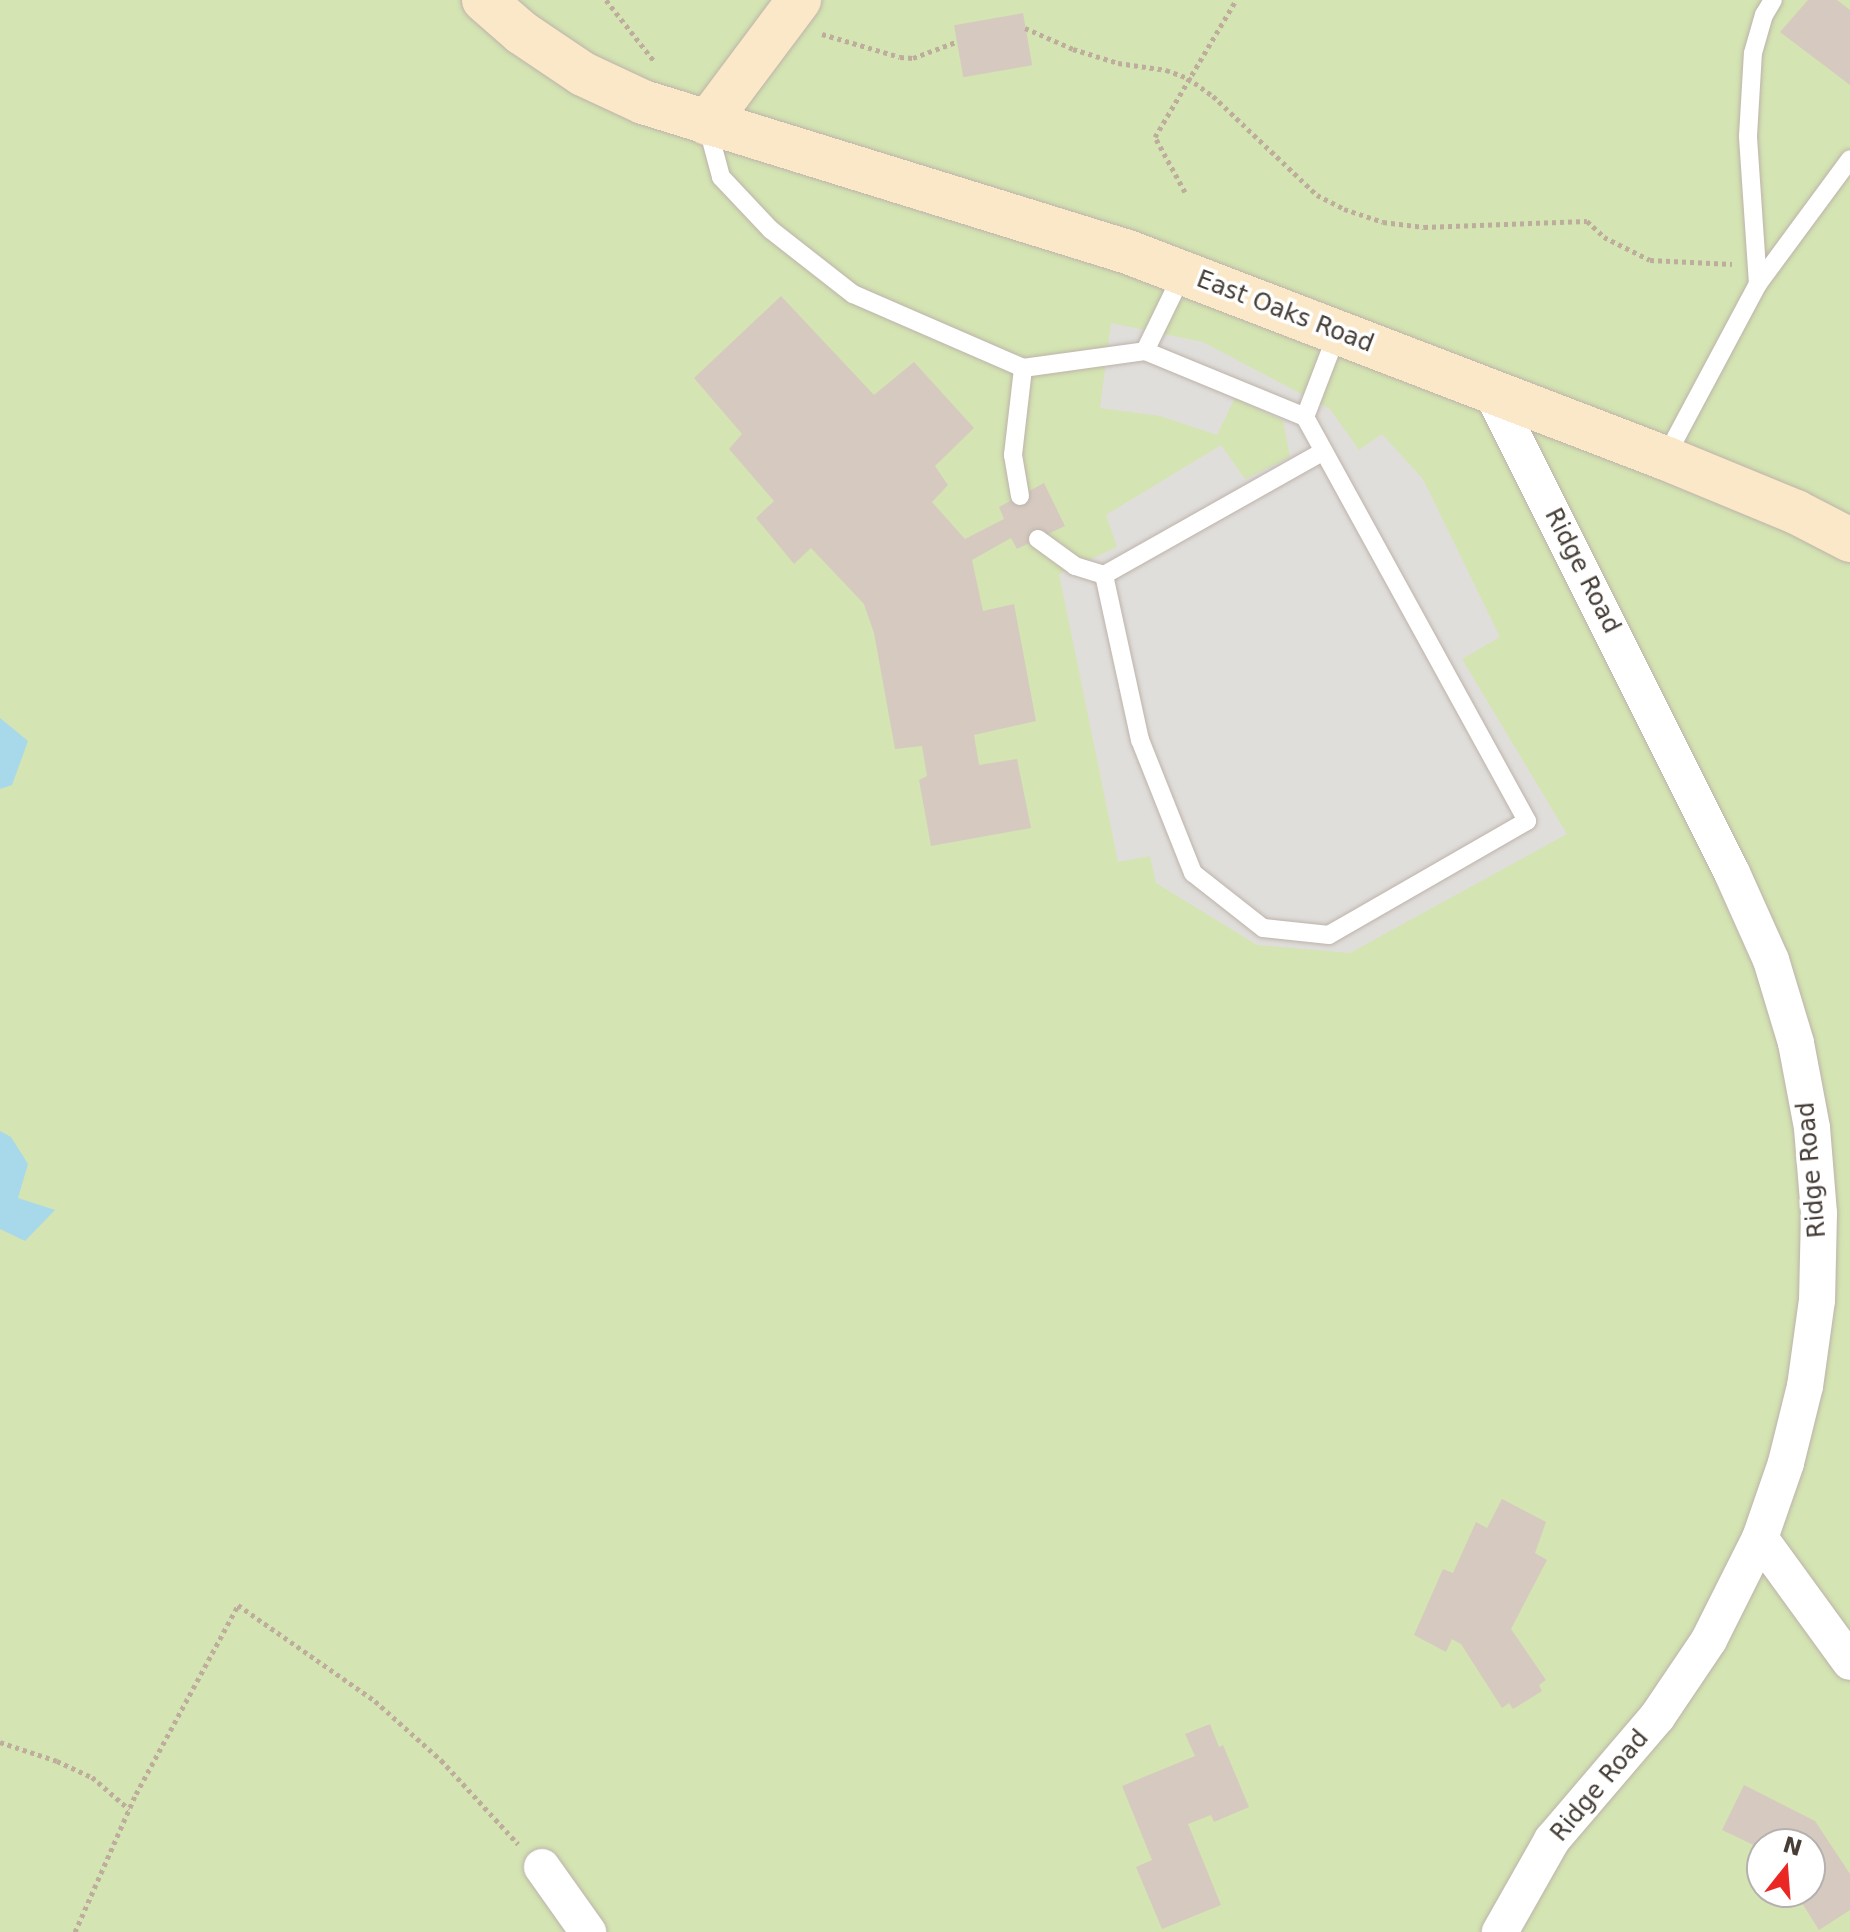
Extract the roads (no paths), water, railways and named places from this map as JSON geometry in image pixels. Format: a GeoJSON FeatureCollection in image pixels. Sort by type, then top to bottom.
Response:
{"type":"FeatureCollection","features":[{"type":"Feature","properties":{"kind":"street","name":"East Oaks Road"},"geometry":{"type":"LineString","coordinates":[[484,0],[522,33],[583,74],[643,102],[1113,247],[1665,458],[1796,512],[1850,540]]}},
{"type":"Feature","properties":{"kind":"street"},"geometry":{"type":"LineString","coordinates":[[707,123],[796,3]]}},
{"type":"Feature","properties":{"kind":"street","name":"Ridge Road"},"geometry":{"type":"LineString","coordinates":[[1491,391],[1732,873],[1771,960],[1796,1043],[1815,1156],[1819,1213],[1817,1300],[1805,1386],[1786,1463],[1760,1538],[1709,1640],[1657,1717],[1552,1840],[1500,1932]]}},
{"type":"Feature","properties":{"kind":"street"},"geometry":{"type":"LineString","coordinates":[[1760,1538],[1850,1662]]}},
{"type":"Feature","properties":{"kind":"street"},"geometry":{"type":"LineString","coordinates":[[542,1867],[588,1932]]}},
{"type":"Feature","properties":{"kind":"lane"},"geometry":{"type":"LineString","coordinates":[[1758,284],[1748,136],[1753,53],[1764,15],[1773,0]]}},
{"type":"Feature","properties":{"kind":"lane"},"geometry":{"type":"LineString","coordinates":[[707,123],[721,177],[771,230],[853,294],[1023,368],[1145,351],[1305,417],[1527,821],[1329,935],[1263,928],[1193,873],[1140,740],[1104,575]]}},
{"type":"Feature","properties":{"kind":"lane"},"geometry":{"type":"LineString","coordinates":[[1665,458],[1758,284],[1850,159]]}},
{"type":"Feature","properties":{"kind":"lane"},"geometry":{"type":"LineString","coordinates":[[1145,351],[1183,273]]}},
{"type":"Feature","properties":{"kind":"lane"},"geometry":{"type":"LineString","coordinates":[[1305,417],[1338,331]]}},
{"type":"Feature","properties":{"kind":"lane"},"geometry":{"type":"LineString","coordinates":[[1020,496],[1013,455],[1023,368]]}},
{"type":"Feature","properties":{"kind":"lane"},"geometry":{"type":"LineString","coordinates":[[1038,539],[1075,566],[1104,575],[1322,452]]}},
{"type":"Feature","properties":{"kind":"water"},"geometry":{"type":"Polygon","coordinates":[[[0,718],[28,741],[12,785],[0,789],[0,718]]]}},
{"type":"Feature","properties":{"kind":"water"},"geometry":{"type":"Polygon","coordinates":[[[0,1131],[11,1137],[28,1164],[18,1198],[55,1210],[25,1241],[0,1229],[0,1131]]]}}]}
